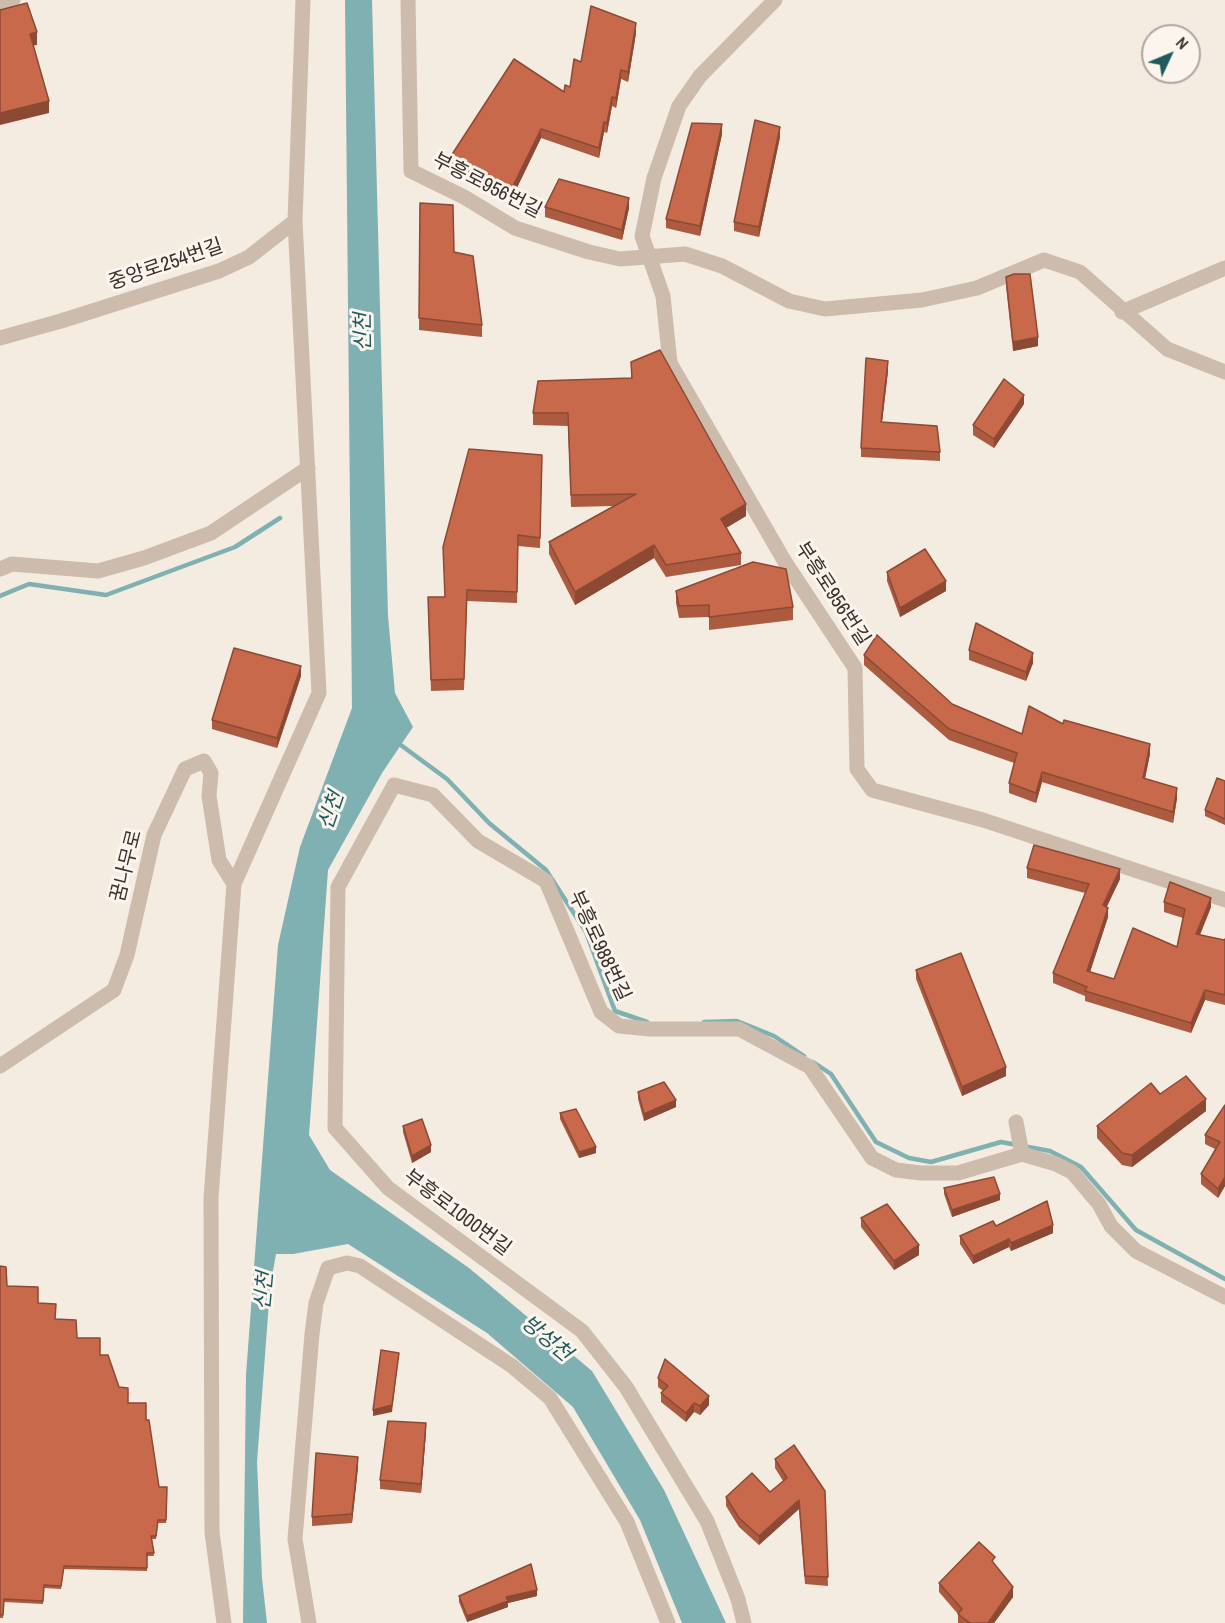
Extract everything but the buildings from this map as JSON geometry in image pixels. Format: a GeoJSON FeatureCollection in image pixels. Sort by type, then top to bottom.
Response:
{"type":"FeatureCollection","features":[{"type":"Feature","properties":{"kind":"street"},"geometry":{"type":"LineString","coordinates":[[0,6],[13,0]]}},
{"type":"Feature","properties":{"kind":"street"},"geometry":{"type":"LineString","coordinates":[[224,1623],[212,1532],[211,1198],[234,884],[319,693],[295,221],[303,0]]}},
{"type":"Feature","properties":{"kind":"street","name":"부흥로956번길"},"geometry":{"type":"LineString","coordinates":[[408,0],[411,171],[464,197],[515,228],[589,252],[620,258],[685,254],[722,266],[789,301],[825,309],[922,300],[977,288],[1044,260],[1080,272],[1122,312],[1167,349],[1225,372]]}},
{"type":"Feature","properties":{"kind":"street"},"geometry":{"type":"LineString","coordinates":[[648,258],[642,236],[654,178],[678,106],[700,76],[775,0]]}},
{"type":"Feature","properties":{"kind":"street","name":"중앙로254번길"},"geometry":{"type":"LineString","coordinates":[[0,338],[219,271],[249,257],[295,221]]}},
{"type":"Feature","properties":{"kind":"street","name":"부흥로956번길"},"geometry":{"type":"LineString","coordinates":[[648,258],[663,297],[670,363],[790,569],[855,668],[857,769],[872,790],[983,819],[1225,900]]}},
{"type":"Feature","properties":{"kind":"street"},"geometry":{"type":"LineString","coordinates":[[1122,312],[1225,268]]}},
{"type":"Feature","properties":{"kind":"street"},"geometry":{"type":"LineString","coordinates":[[0,569],[12,564],[98,571],[144,558],[211,533],[308,468]]}},
{"type":"Feature","properties":{"kind":"street","name":"꿈나무로"},"geometry":{"type":"LineString","coordinates":[[0,1066],[114,990],[127,955],[154,835],[185,769],[204,761],[211,773],[209,796],[219,860],[234,884]]}},
{"type":"Feature","properties":{"kind":"street","name":"부흥로988번길"},"geometry":{"type":"LineString","coordinates":[[394,786],[433,795],[478,841],[546,881],[601,1012],[620,1026],[650,1029],[739,1029],[810,1067],[872,1158],[896,1170],[958,1173],[1022,1154]]}},
{"type":"Feature","properties":{"kind":"street","name":"부흥로1000번길"},"geometry":{"type":"LineString","coordinates":[[394,786],[338,887],[335,1128],[388,1188],[582,1331],[626,1387],[707,1521],[738,1599],[744,1623]]}},
{"type":"Feature","properties":{"kind":"street"},"geometry":{"type":"LineString","coordinates":[[1016,1122],[1022,1154],[1056,1164],[1072,1172],[1099,1204],[1112,1226],[1136,1251],[1225,1297]]}},
{"type":"Feature","properties":{"kind":"street"},"geometry":{"type":"LineString","coordinates":[[309,1623],[295,1539],[313,1323],[320,1286],[328,1268],[347,1263],[360,1266],[512,1366],[550,1398],[627,1522],[668,1623]]}},
{"type":"Feature","properties":{"kind":"water"},"geometry":{"type":"Polygon","coordinates":[[[345,0],[372,0],[388,616],[395,693],[413,727],[382,773],[328,870],[309,1135],[330,1170],[469,1268],[592,1371],[664,1490],[726,1623],[682,1623],[640,1520],[573,1407],[487,1333],[348,1244],[293,1254],[276,1254],[270,1288],[257,1462],[262,1578],[267,1623],[243,1623],[246,1375],[278,945],[300,847],[352,708],[345,0]]]}},
{"type":"Feature","properties":{"kind":"waterway"},"geometry":{"type":"LineString","coordinates":[[0,596],[29,584],[106,595],[235,547],[280,518]]}},
{"type":"Feature","properties":{"kind":"waterway"},"geometry":{"type":"LineString","coordinates":[[398,743],[447,779],[489,823],[546,870],[586,932],[615,1011],[647,1022]]}},
{"type":"Feature","properties":{"kind":"waterway"},"geometry":{"type":"LineString","coordinates":[[704,1022],[737,1021],[774,1036],[804,1056]]}},
{"type":"Feature","properties":{"kind":"waterway"},"geometry":{"type":"LineString","coordinates":[[813,1062],[831,1074],[876,1142],[909,1158],[931,1162],[1001,1142],[1050,1151],[1081,1167],[1136,1230],[1225,1279]]}},
{"type":"Feature","properties":{"kind":"water label","name":"신천"},"geometry":{"type":"Point","coordinates":[364,332]}},
{"type":"Feature","properties":{"kind":"water label","name":"신천"},"geometry":{"type":"Point","coordinates":[332,811]}},
{"type":"Feature","properties":{"kind":"water label","name":"신천"},"geometry":{"type":"Point","coordinates":[265,1291]}},
{"type":"Feature","properties":{"kind":"water label","name":"방성천"},"geometry":{"type":"Point","coordinates":[546,1339]}}]}
